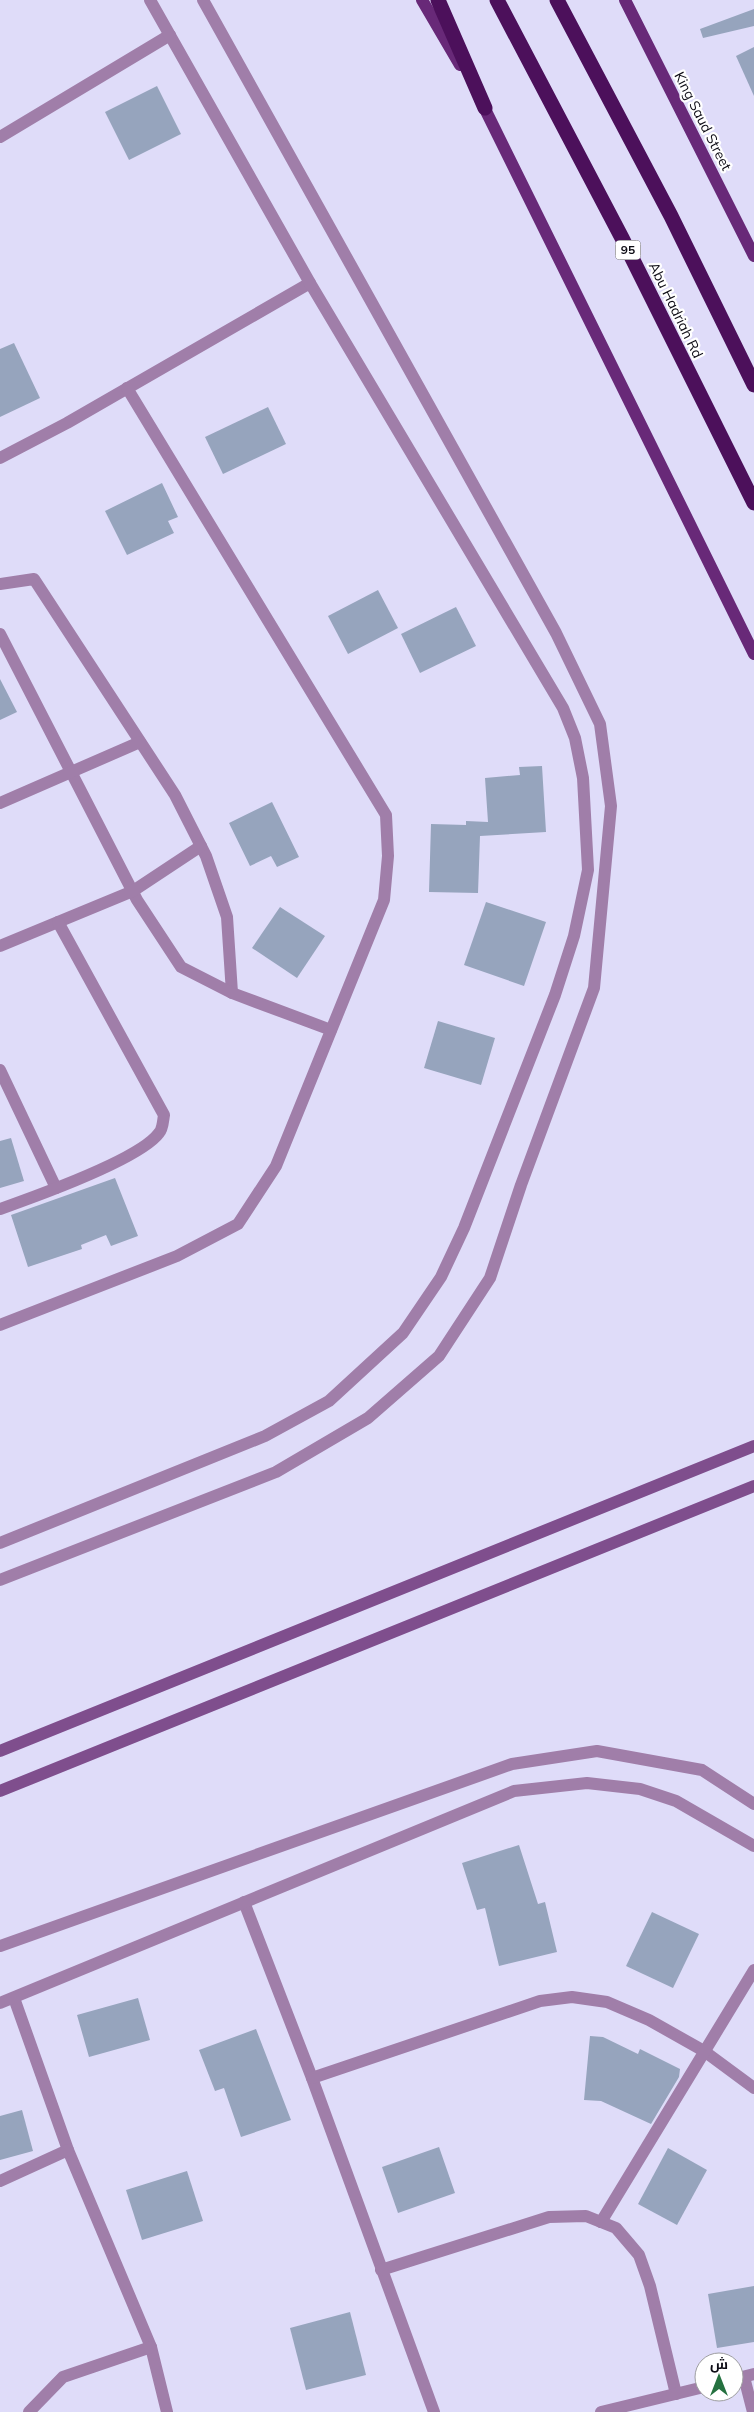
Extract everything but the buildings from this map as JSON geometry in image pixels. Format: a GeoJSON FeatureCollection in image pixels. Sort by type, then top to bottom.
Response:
{"type":"FeatureCollection","features":[{"type":"Feature","properties":{"kind":"highway"},"geometry":{"type":"LineString","coordinates":[[438,0],[485,108]]}},
{"type":"Feature","properties":{"kind":"highway","name":"Abu Hadriah Rd"},"geometry":{"type":"LineString","coordinates":[[496,0],[622,238],[754,503]]}},
{"type":"Feature","properties":{"kind":"highway"},"geometry":{"type":"LineString","coordinates":[[557,0],[672,216],[754,385]]}},
{"type":"Feature","properties":{"kind":"main road"},"geometry":{"type":"LineString","coordinates":[[422,0],[485,108],[754,654]]}},
{"type":"Feature","properties":{"kind":"main road","name":"King Saud Street"},"geometry":{"type":"LineString","coordinates":[[625,0],[754,256]]}},
{"type":"Feature","properties":{"kind":"main road"},"geometry":{"type":"LineString","coordinates":[[0,1751],[754,1446]]}},
{"type":"Feature","properties":{"kind":"main road"},"geometry":{"type":"LineString","coordinates":[[0,1791],[754,1486]]}},
{"type":"Feature","properties":{"kind":"street"},"geometry":{"type":"LineString","coordinates":[[0,1542],[265,1436],[329,1401],[403,1333],[440,1277],[464,1228],[555,995],[574,936],[588,870],[583,778],[575,738],[563,708],[310,283],[150,0]]}},
{"type":"Feature","properties":{"kind":"street"},"geometry":{"type":"LineString","coordinates":[[0,1580],[276,1472],[368,1418],[439,1356],[490,1278],[521,1185],[594,988],[611,806],[600,724],[556,633],[204,0]]}},
{"type":"Feature","properties":{"kind":"street"},"geometry":{"type":"LineString","coordinates":[[0,137],[170,35]]}},
{"type":"Feature","properties":{"kind":"street"},"geometry":{"type":"LineString","coordinates":[[0,458],[310,283]]}},
{"type":"Feature","properties":{"kind":"street"},"geometry":{"type":"LineString","coordinates":[[0,1324],[177,1256],[238,1224],[276,1166],[384,900],[388,856],[386,815],[127,388]]}},
{"type":"Feature","properties":{"kind":"street"},"geometry":{"type":"LineString","coordinates":[[0,584],[34,579],[175,795],[201,846],[227,917],[232,993]]}},
{"type":"Feature","properties":{"kind":"street"},"geometry":{"type":"LineString","coordinates":[[0,634],[133,891],[181,967],[232,993],[331,1030]]}},
{"type":"Feature","properties":{"kind":"street"},"geometry":{"type":"LineString","coordinates":[[0,803],[140,742]]}},
{"type":"Feature","properties":{"kind":"street"},"geometry":{"type":"LineString","coordinates":[[0,946],[133,891],[201,846]]}},
{"type":"Feature","properties":{"kind":"street"},"geometry":{"type":"LineString","coordinates":[[0,1209],[96,1171],[142,1147],[160,1132],[164,1114],[58,922]]}},
{"type":"Feature","properties":{"kind":"street"},"geometry":{"type":"LineString","coordinates":[[0,1070],[56,1188]]}},
{"type":"Feature","properties":{"kind":"street"},"geometry":{"type":"LineString","coordinates":[[0,1946],[512,1764],[597,1751],[702,1770],[754,1804]]}},
{"type":"Feature","properties":{"kind":"street"},"geometry":{"type":"LineString","coordinates":[[0,2004],[514,1791],[587,1783],[640,1789],[676,1801],[754,1846]]}},
{"type":"Feature","properties":{"kind":"street"},"geometry":{"type":"LineString","coordinates":[[244,1902],[312,2078],[434,2412]]}},
{"type":"Feature","properties":{"kind":"street"},"geometry":{"type":"LineString","coordinates":[[601,2222],[754,1970]]}},
{"type":"Feature","properties":{"kind":"street"},"geometry":{"type":"LineString","coordinates":[[312,2078],[540,2001],[572,1997],[607,2002],[650,2020],[704,2051],[754,2088]]}},
{"type":"Feature","properties":{"kind":"street"},"geometry":{"type":"LineString","coordinates":[[14,1998],[68,2150],[151,2347],[167,2412]]}},
{"type":"Feature","properties":{"kind":"street"},"geometry":{"type":"LineString","coordinates":[[0,2180],[68,2150]]}},
{"type":"Feature","properties":{"kind":"street"},"geometry":{"type":"LineString","coordinates":[[381,2270],[549,2217],[586,2216],[616,2228],[639,2255],[650,2286],[676,2394]]}},
{"type":"Feature","properties":{"kind":"street"},"geometry":{"type":"LineString","coordinates":[[29,2412],[63,2377],[151,2347]]}},
{"type":"Feature","properties":{"kind":"street"},"geometry":{"type":"LineString","coordinates":[[744,2377],[753,2412]]}},
{"type":"Feature","properties":{"kind":"street"},"geometry":{"type":"LineString","coordinates":[[601,2412],[694,2390]]}}]}
